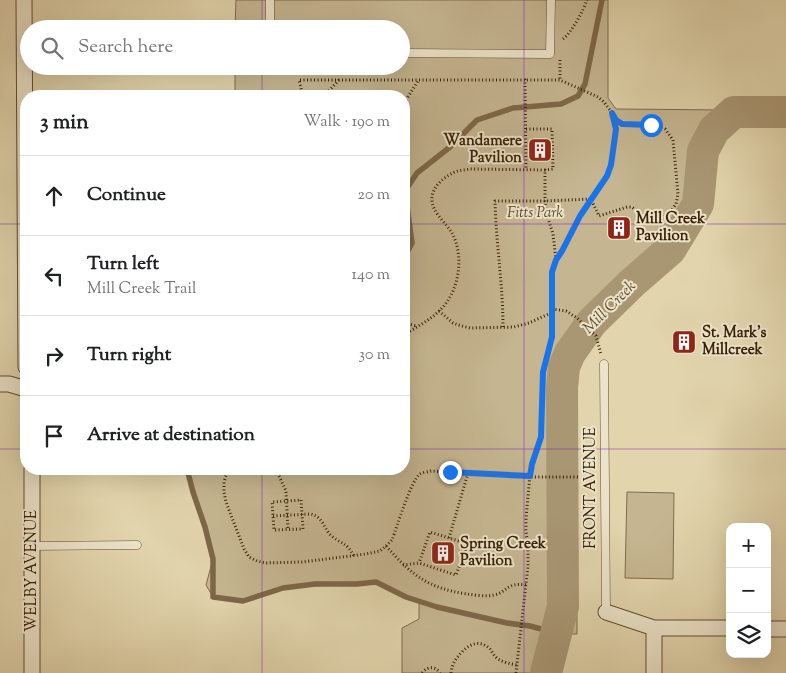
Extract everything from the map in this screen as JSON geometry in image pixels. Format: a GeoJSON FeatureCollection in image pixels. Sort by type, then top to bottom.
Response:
{"type":"FeatureCollection","features":[{"type":"Feature","properties":{"kind":"street"},"geometry":{"type":"LineString","coordinates":[[24,0],[24,20]]}},
{"type":"Feature","properties":{"kind":"street"},"geometry":{"type":"LineString","coordinates":[[24,75],[24,90]]}},
{"type":"Feature","properties":{"kind":"street"},"geometry":{"type":"LineString","coordinates":[[0,384],[20,387]]}},
{"type":"Feature","properties":{"kind":"street","name":"WELBY AVENUE"},"geometry":{"type":"LineString","coordinates":[[32,475],[32,673]]}},
{"type":"Feature","properties":{"kind":"street"},"geometry":{"type":"LineString","coordinates":[[606,612],[654,628],[726,628]]}},
{"type":"Feature","properties":{"kind":"street"},"geometry":{"type":"LineString","coordinates":[[654,628],[654,673]]}},
{"type":"Feature","properties":{"kind":"street"},"geometry":{"type":"LineString","coordinates":[[771,629],[786,629]]}},
{"type":"Feature","properties":{"kind":"lane"},"geometry":{"type":"LineString","coordinates":[[270,0],[270,20]]}},
{"type":"Feature","properties":{"kind":"lane"},"geometry":{"type":"LineString","coordinates":[[410,53],[550,54],[550,0]]}},
{"type":"Feature","properties":{"kind":"lane","name":"FRONT AVENUE"},"geometry":{"type":"LineString","coordinates":[[604,364],[606,612]]}},
{"type":"Feature","properties":{"kind":"lane"},"geometry":{"type":"LineString","coordinates":[[33,546],[137,545]]}},
{"type":"Feature","properties":{"kind":"path"},"geometry":{"type":"LineString","coordinates":[[560,40],[569,33],[587,0]]}},
{"type":"Feature","properties":{"kind":"path"},"geometry":{"type":"LineString","coordinates":[[302,90],[299,80],[560,80],[598,97],[604,102],[616,120],[622,124],[651,125],[665,129],[674,140],[678,194],[676,204],[671,212],[664,217],[646,217],[632,207],[627,207],[599,216],[591,199]]}},
{"type":"Feature","properties":{"kind":"path"},"geometry":{"type":"LineString","coordinates":[[330,90],[339,80]]}},
{"type":"Feature","properties":{"kind":"path"},"geometry":{"type":"LineString","coordinates":[[410,93],[418,80]]}},
{"type":"Feature","properties":{"kind":"path"},"geometry":{"type":"LineString","coordinates":[[526,80],[526,170]]}},
{"type":"Feature","properties":{"kind":"path"},"geometry":{"type":"LineString","coordinates":[[516,673],[526,585],[528,550],[526,518],[530,476],[541,437],[543,372],[552,337],[552,272],[556,260],[580,216],[607,176],[611,165],[616,129],[612,113]]}},
{"type":"Feature","properties":{"kind":"path"},"geometry":{"type":"LineString","coordinates":[[410,330],[439,311],[446,304],[452,294],[458,269],[456,245],[452,234],[438,215],[432,201],[432,194],[440,182],[458,171],[470,169],[553,169],[552,129],[526,129]]}},
{"type":"Feature","properties":{"kind":"path"},"geometry":{"type":"LineString","coordinates":[[545,170],[545,201],[553,234],[556,260]]}},
{"type":"Feature","properties":{"kind":"path"},"geometry":{"type":"LineString","coordinates":[[503,327],[503,299],[496,232],[495,201],[591,199]]}},
{"type":"Feature","properties":{"kind":"path"},"geometry":{"type":"LineString","coordinates":[[439,311],[454,322],[470,328],[514,327],[553,311],[566,311],[577,318],[596,336],[598,341]]}},
{"type":"Feature","properties":{"kind":"path"},"geometry":{"type":"LineString","coordinates":[[410,324],[417,326]]}},
{"type":"Feature","properties":{"kind":"path"},"geometry":{"type":"LineString","coordinates":[[226,475],[224,482],[226,502],[244,549],[249,557],[264,563],[302,562],[380,551],[392,540],[410,489],[419,474],[431,471],[530,476],[578,476]]}},
{"type":"Feature","properties":{"kind":"path"},"geometry":{"type":"LineString","coordinates":[[449,538],[468,473]]}},
{"type":"Feature","properties":{"kind":"path"},"geometry":{"type":"LineString","coordinates":[[280,475],[286,491],[288,530]]}},
{"type":"Feature","properties":{"kind":"path"},"geometry":{"type":"LineString","coordinates":[[301,500],[302,514],[302,529],[274,530],[272,502],[301,500]]}},
{"type":"Feature","properties":{"kind":"path"},"geometry":{"type":"LineString","coordinates":[[273,516],[316,515],[325,525],[330,535],[349,548],[354,556]]}},
{"type":"Feature","properties":{"kind":"path"},"geometry":{"type":"LineString","coordinates":[[403,566],[419,563],[456,575],[468,544],[430,532],[419,563]]}},
{"type":"Feature","properties":{"kind":"path"},"geometry":{"type":"LineString","coordinates":[[386,546],[403,566],[428,583],[442,589],[473,595],[494,595],[509,586],[516,584],[526,585]]}},
{"type":"Feature","properties":{"kind":"path"},"geometry":{"type":"LineString","coordinates":[[451,673],[455,660],[462,652],[468,646],[478,643],[484,645],[497,658],[516,665]]}},
{"type":"Feature","properties":{"kind":"path"},"geometry":{"type":"LineString","coordinates":[[422,673],[425,670],[436,668],[440,673]]}},
{"type":"Feature","properties":{"kind":"green space","name":"Fitts Park"},"geometry":{"type":"Polygon","coordinates":[[[236,0],[608,0],[608,98],[616,109],[730,110],[720,121],[710,154],[703,208],[674,257],[595,339],[580,359],[576,380],[577,634],[561,634],[559,673],[402,673],[402,628],[419,619],[419,601],[376,582],[283,588],[243,601],[213,597],[206,585],[213,559],[189,475],[410,475],[410,90],[235,90],[235,75],[410,75],[410,20],[235,20],[236,0]]]}},
{"type":"Feature","properties":{"kind":"green space"},"geometry":{"type":"Polygon","coordinates":[[[627,492],[674,493],[673,579],[625,578],[627,492]]]}},
{"type":"Feature","properties":{"kind":"waterway"},"geometry":{"type":"LineString","coordinates":[[410,184],[417,173],[450,147],[477,120],[513,108],[561,104],[578,96],[585,84],[602,0]]}},
{"type":"Feature","properties":{"kind":"waterway","name":"Mill Creek"},"geometry":{"type":"LineString","coordinates":[[546,673],[563,606],[562,388],[564,367],[570,353],[592,322],[632,283],[670,250],[698,204],[703,151],[714,130],[734,112],[786,112]]}},
{"type":"Feature","properties":{"kind":"waterway"},"geometry":{"type":"LineString","coordinates":[[410,228],[412,243],[410,247]]}},
{"type":"Feature","properties":{"kind":"waterway"},"geometry":{"type":"LineString","coordinates":[[189,475],[213,559],[213,597],[243,601],[283,588],[315,584],[376,582],[406,597],[437,607],[556,633]]}},
{"type":"Feature","properties":{"kind":"place","name":"Wandamere Pavilion"},"geometry":{"type":"Point","coordinates":[540,150]}},
{"type":"Feature","properties":{"kind":"place","name":"Mill Creek Pavilion"},"geometry":{"type":"Point","coordinates":[619,228]}},
{"type":"Feature","properties":{"kind":"place","name":"St. Mark's Millcreek"},"geometry":{"type":"Point","coordinates":[684,342]}},
{"type":"Feature","properties":{"kind":"place","name":"Spring Creek Pavilion"},"geometry":{"type":"Point","coordinates":[443,553]}},
{"type":"Feature","properties":{"kind":"route"},"geometry":{"type":"LineString","coordinates":[[450,472],[530,476],[541,437],[543,372],[552,337],[552,272],[556,260],[580,216],[607,176],[611,165],[616,129],[612,113],[616,120],[622,124],[651,125]]}}]}
